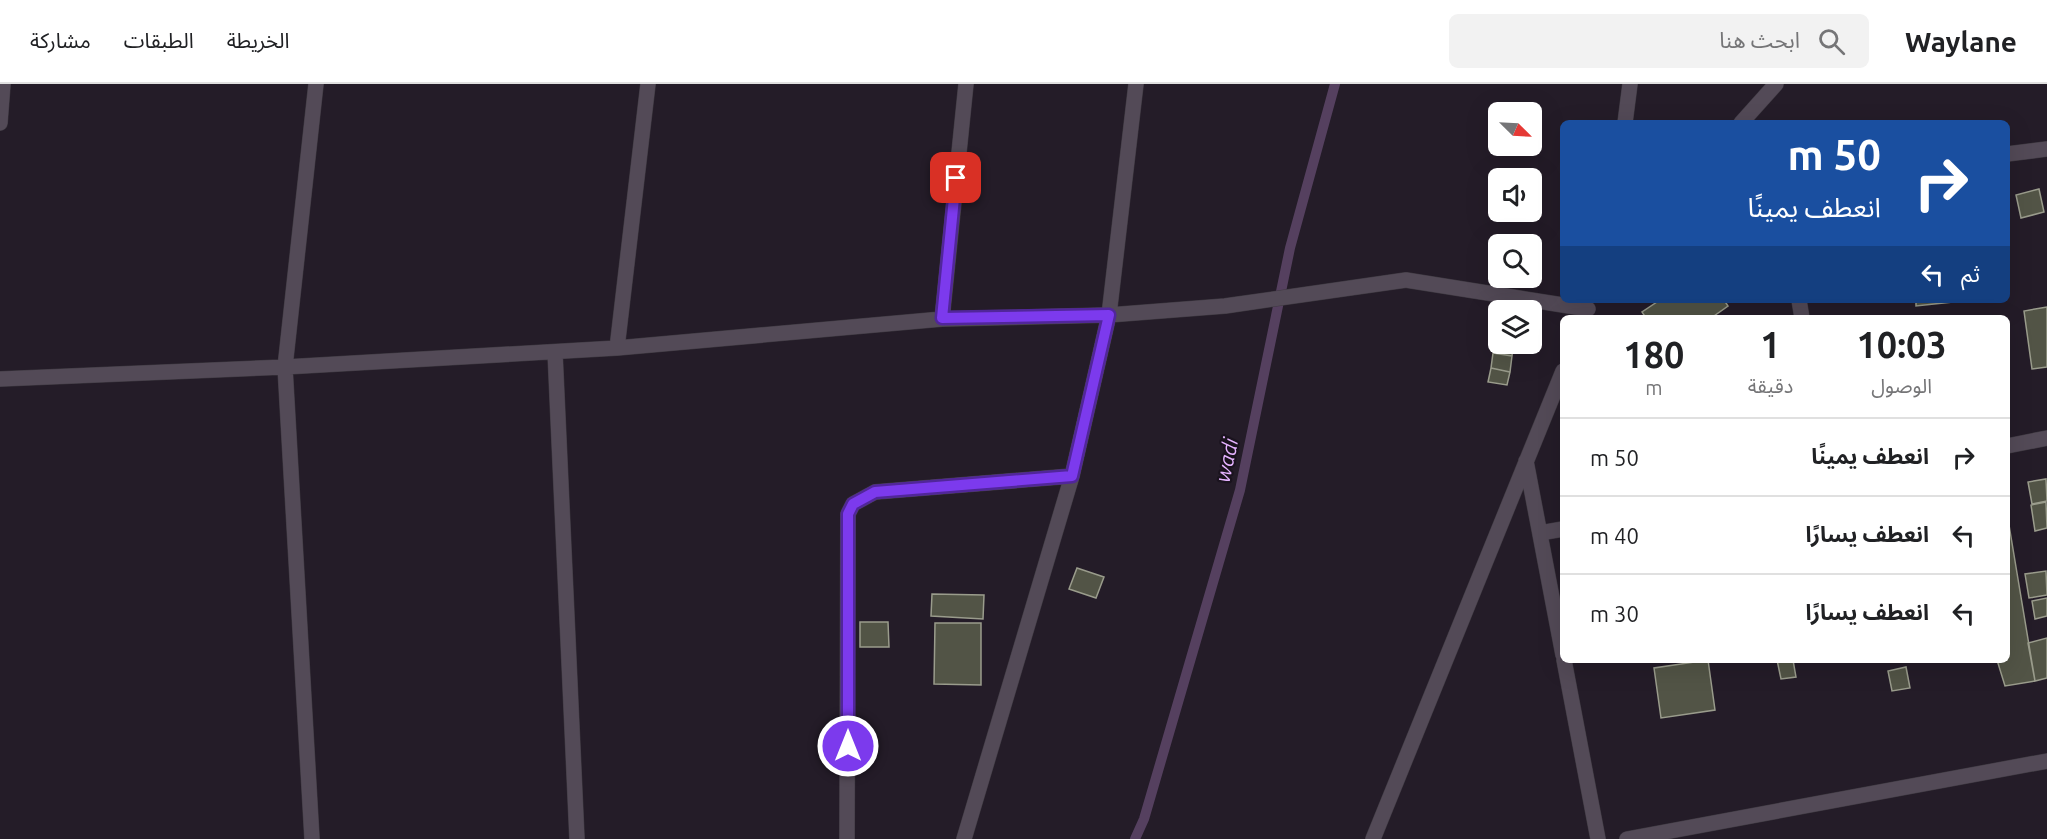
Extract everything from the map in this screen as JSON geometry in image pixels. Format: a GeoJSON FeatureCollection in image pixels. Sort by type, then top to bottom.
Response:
{"type":"FeatureCollection","features":[{"type":"Feature","properties":{"kind":"street"},"geometry":{"type":"LineString","coordinates":[[0,123],[3,84]]}},
{"type":"Feature","properties":{"kind":"street"},"geometry":{"type":"LineString","coordinates":[[312,839],[285,367],[316,84]]}},
{"type":"Feature","properties":{"kind":"street"},"geometry":{"type":"LineString","coordinates":[[617,348],[648,84]]}},
{"type":"Feature","properties":{"kind":"street"},"geometry":{"type":"LineString","coordinates":[[942,318],[966,84]]}},
{"type":"Feature","properties":{"kind":"street"},"geometry":{"type":"LineString","coordinates":[[964,839],[1072,476],[1109,315],[1136,84]]}},
{"type":"Feature","properties":{"kind":"street"},"geometry":{"type":"LineString","coordinates":[[1625,120],[1630,84]]}},
{"type":"Feature","properties":{"kind":"street"},"geometry":{"type":"LineString","coordinates":[[1745,120],[1776,84]]}},
{"type":"Feature","properties":{"kind":"street"},"geometry":{"type":"LineString","coordinates":[[2010,154],[2047,149]]}},
{"type":"Feature","properties":{"kind":"street"},"geometry":{"type":"LineString","coordinates":[[0,379],[285,367],[617,348],[942,318],[1109,315],[1225,306],[1406,280],[1588,309]]}},
{"type":"Feature","properties":{"kind":"street"},"geometry":{"type":"LineString","coordinates":[[555,352],[577,839]]}},
{"type":"Feature","properties":{"kind":"street"},"geometry":{"type":"LineString","coordinates":[[1373,839],[1560,378]]}},
{"type":"Feature","properties":{"kind":"street"},"geometry":{"type":"LineString","coordinates":[[2010,445],[2047,438]]}},
{"type":"Feature","properties":{"kind":"street"},"geometry":{"type":"LineString","coordinates":[[1526,461],[1560,639]]}},
{"type":"Feature","properties":{"kind":"street"},"geometry":{"type":"LineString","coordinates":[[847,839],[848,514],[853,504],[875,492],[1072,476]]}},
{"type":"Feature","properties":{"kind":"street"},"geometry":{"type":"LineString","coordinates":[[1540,533],[1560,530]]}},
{"type":"Feature","properties":{"kind":"street"},"geometry":{"type":"LineString","coordinates":[[1565,663],[1598,839]]}},
{"type":"Feature","properties":{"kind":"street"},"geometry":{"type":"LineString","coordinates":[[1627,839],[2047,761]]}},
{"type":"Feature","properties":{"kind":"building"},"geometry":{"type":"Polygon","coordinates":[[[2039,189],[2044,212],[2021,218],[2016,195],[2039,189]]]}},
{"type":"Feature","properties":{"kind":"building"},"geometry":{"type":"Polygon","coordinates":[[[1656,303],[1726,303],[1728,306],[1715,315],[1644,315],[1642,312],[1656,303]]]}},
{"type":"Feature","properties":{"kind":"building"},"geometry":{"type":"Polygon","coordinates":[[[1916,303],[1943,303],[1916,306],[1916,303]]]}},
{"type":"Feature","properties":{"kind":"building"},"geometry":{"type":"Polygon","coordinates":[[[2047,307],[2047,367],[2032,369],[2024,311],[2047,307]]]}},
{"type":"Feature","properties":{"kind":"building"},"geometry":{"type":"Polygon","coordinates":[[[1493,354],[1512,356],[1510,372],[1491,368],[1493,354]]]}},
{"type":"Feature","properties":{"kind":"building"},"geometry":{"type":"Polygon","coordinates":[[[1491,368],[1510,372],[1507,385],[1488,382],[1491,368]]]}},
{"type":"Feature","properties":{"kind":"building"},"geometry":{"type":"Polygon","coordinates":[[[2046,479],[2047,501],[2032,504],[2028,482],[2046,479]]]}},
{"type":"Feature","properties":{"kind":"building"},"geometry":{"type":"Polygon","coordinates":[[[2046,502],[2047,528],[2035,531],[2031,505],[2046,502]]]}},
{"type":"Feature","properties":{"kind":"building"},"geometry":{"type":"Polygon","coordinates":[[[2010,531],[2035,681],[2005,686],[1998,663],[2010,663],[2010,531]]]}},
{"type":"Feature","properties":{"kind":"building"},"geometry":{"type":"Polygon","coordinates":[[[1077,568],[1104,577],[1096,598],[1069,589],[1077,568]]]}},
{"type":"Feature","properties":{"kind":"building"},"geometry":{"type":"Polygon","coordinates":[[[2046,571],[2047,595],[2029,598],[2025,574],[2046,571]]]}},
{"type":"Feature","properties":{"kind":"building"},"geometry":{"type":"Polygon","coordinates":[[[932,594],[984,595],[983,619],[931,616],[932,594]]]}},
{"type":"Feature","properties":{"kind":"building"},"geometry":{"type":"Polygon","coordinates":[[[2047,598],[2047,616],[2035,619],[2032,601],[2047,598]]]}},
{"type":"Feature","properties":{"kind":"building"},"geometry":{"type":"Polygon","coordinates":[[[860,622],[888,622],[889,647],[860,647],[860,622]]]}},
{"type":"Feature","properties":{"kind":"building"},"geometry":{"type":"Polygon","coordinates":[[[935,623],[981,623],[981,685],[934,684],[935,623]]]}},
{"type":"Feature","properties":{"kind":"building"},"geometry":{"type":"Polygon","coordinates":[[[2047,638],[2047,678],[2035,681],[2028,643],[2047,638]]]}},
{"type":"Feature","properties":{"kind":"building"},"geometry":{"type":"Polygon","coordinates":[[[1688,663],[1708,663],[1715,710],[1661,718],[1654,668],[1688,663]]]}},
{"type":"Feature","properties":{"kind":"building"},"geometry":{"type":"Polygon","coordinates":[[[1778,663],[1794,663],[1796,677],[1781,679],[1778,663]]]}},
{"type":"Feature","properties":{"kind":"building"},"geometry":{"type":"Polygon","coordinates":[[[1906,667],[1910,688],[1892,691],[1888,671],[1906,667]]]}},
{"type":"Feature","properties":{"kind":"waterway","name":"wadi"},"geometry":{"type":"LineString","coordinates":[[1135,839],[1144,819],[1240,490],[1290,248],[1335,84]]}},
{"type":"Feature","properties":{"kind":"route"},"geometry":{"type":"LineString","coordinates":[[848,746],[848,514],[853,504],[875,492],[1072,476],[1109,315],[942,318],[956,178]]}}]}
